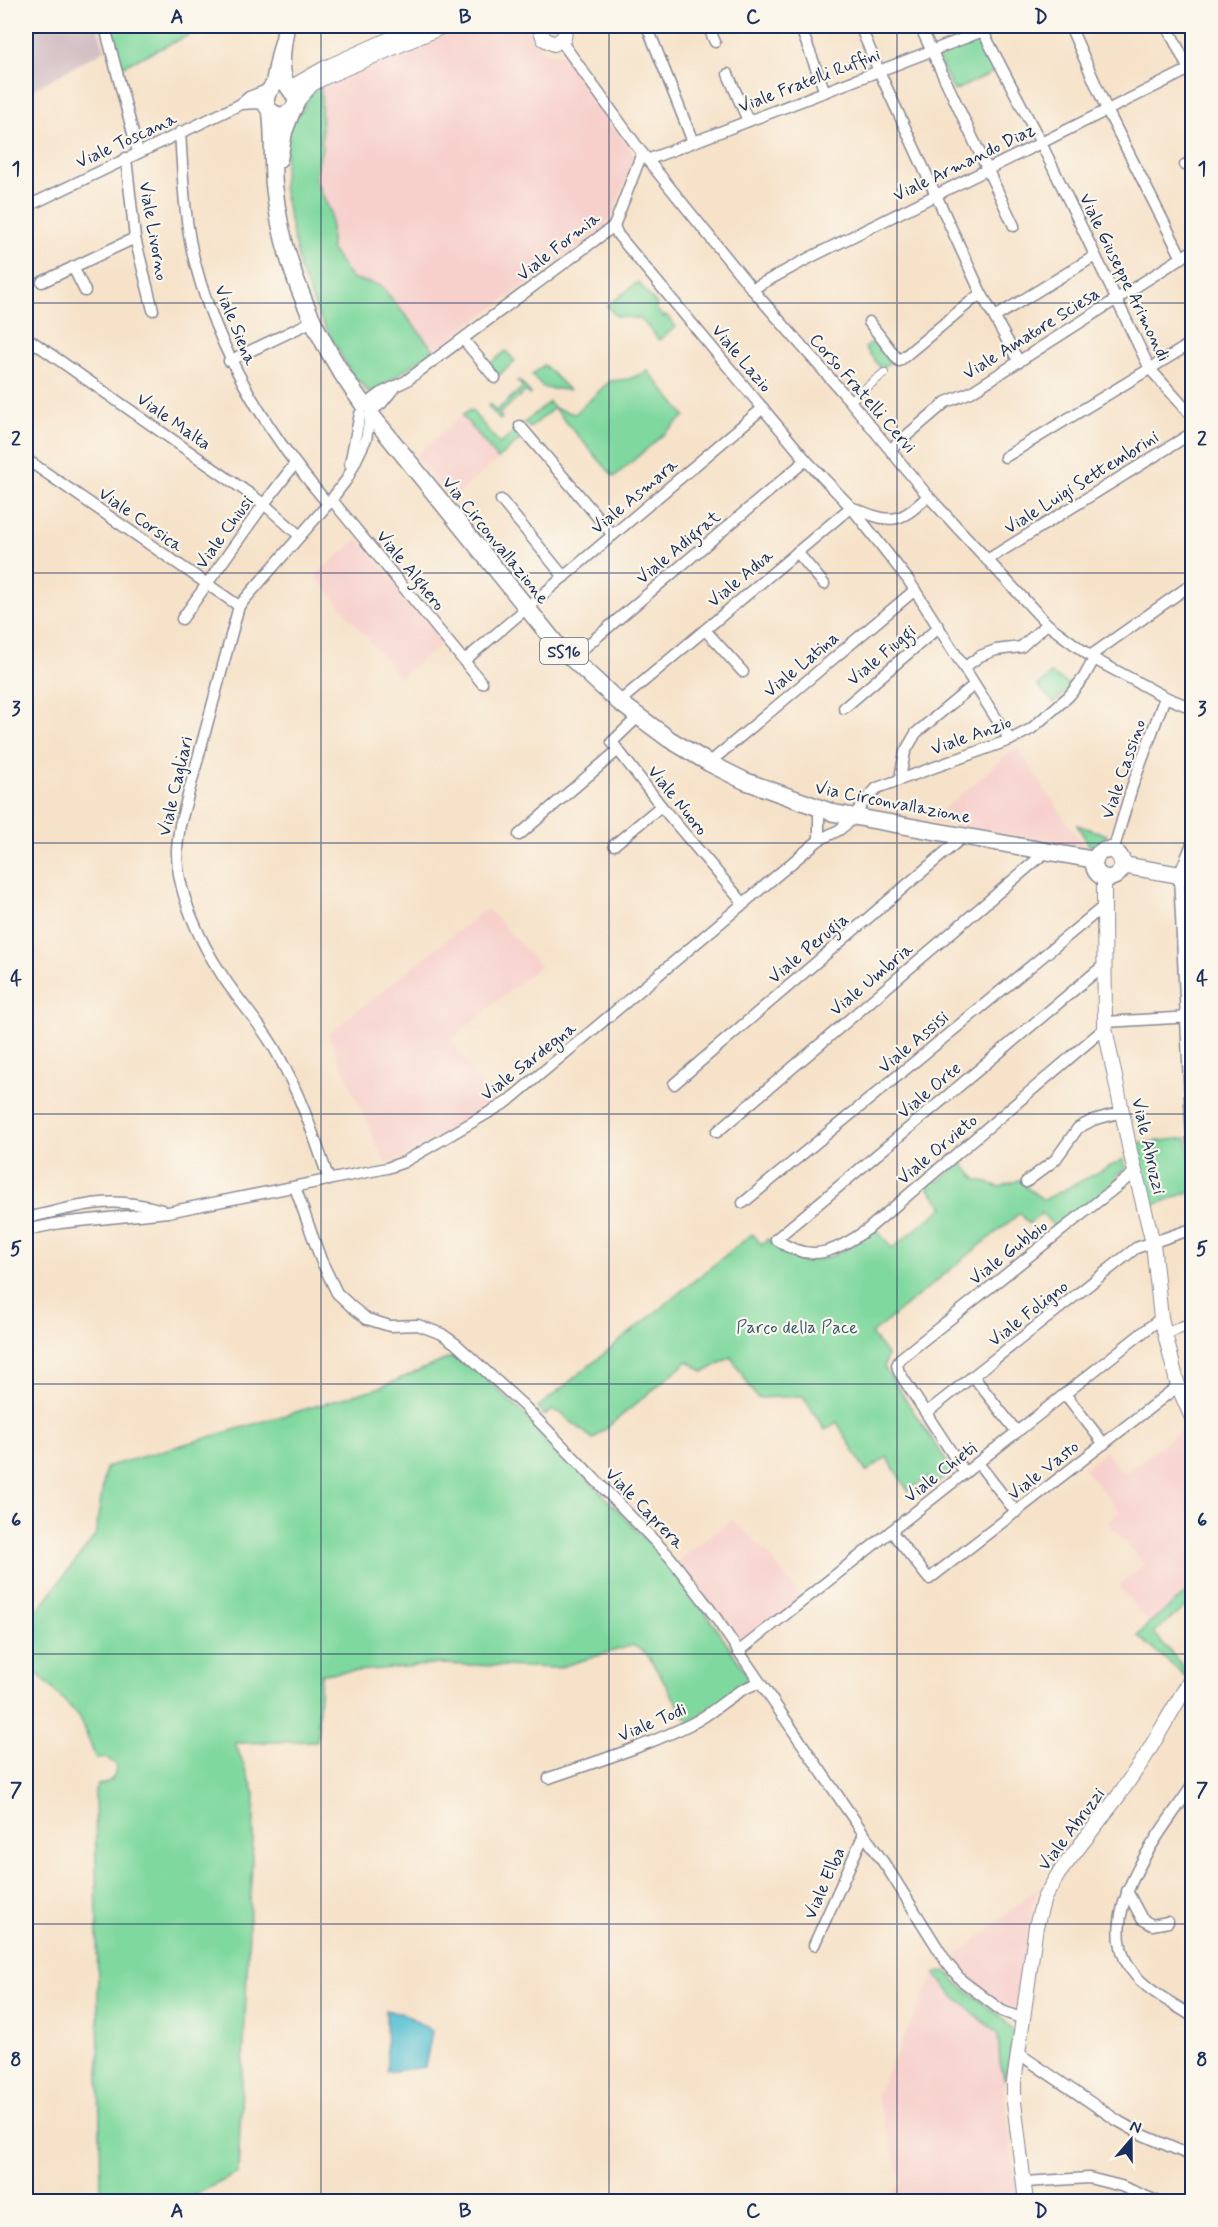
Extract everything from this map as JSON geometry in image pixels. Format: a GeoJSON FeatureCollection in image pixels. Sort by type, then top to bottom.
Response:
{"type":"FeatureCollection","features":[{"type":"Feature","properties":{"kind":"main road","name":"Via Circonvallazione"},"geometry":{"type":"LineString","coordinates":[[274,186],[284,132],[293,100],[284,79],[285,32]]}},
{"type":"Feature","properties":{"kind":"main road","name":"Via Circonvallazione"},"geometry":{"type":"LineString","coordinates":[[285,32],[272,88],[266,98],[269,109],[274,186],[286,247],[313,321],[333,360],[368,411],[527,609],[571,659],[638,717],[709,763],[745,781],[819,809],[854,818],[1095,860]]}},
{"type":"Feature","properties":{"kind":"main road"},"geometry":{"type":"LineString","coordinates":[[269,109],[282,116],[293,100],[283,85],[272,88]]}},
{"type":"Feature","properties":{"kind":"main road"},"geometry":{"type":"LineString","coordinates":[[1118,858],[1115,876],[1107,877],[1098,873],[1095,860],[1100,853],[1109,850],[1118,858],[1186,876]]}},
{"type":"Feature","properties":{"kind":"street"},"geometry":{"type":"LineString","coordinates":[[106,26],[138,152]]}},
{"type":"Feature","properties":{"kind":"street"},"geometry":{"type":"LineString","coordinates":[[293,100],[336,63],[419,26]]}},
{"type":"Feature","properties":{"kind":"street"},"geometry":{"type":"LineString","coordinates":[[293,100],[312,84],[325,77],[444,26]]}},
{"type":"Feature","properties":{"kind":"street"},"geometry":{"type":"LineString","coordinates":[[543,26],[542,35],[546,42],[554,44],[564,30]]}},
{"type":"Feature","properties":{"kind":"street"},"geometry":{"type":"LineString","coordinates":[[647,26],[693,142]]}},
{"type":"Feature","properties":{"kind":"street"},"geometry":{"type":"LineString","coordinates":[[708,26],[715,42]]}},
{"type":"Feature","properties":{"kind":"street"},"geometry":{"type":"LineString","coordinates":[[800,26],[825,92]]}},
{"type":"Feature","properties":{"kind":"street"},"geometry":{"type":"LineString","coordinates":[[860,26],[981,293],[1019,362]]}},
{"type":"Feature","properties":{"kind":"street"},"geometry":{"type":"LineString","coordinates":[[920,26],[1014,226]]}},
{"type":"Feature","properties":{"kind":"street"},"geometry":{"type":"LineString","coordinates":[[1070,26],[1107,110],[1182,258]]}},
{"type":"Feature","properties":{"kind":"street"},"geometry":{"type":"LineString","coordinates":[[1167,26],[1191,69]]}},
{"type":"Feature","properties":{"kind":"street","name":"Viale Fratelli Ruffini"},"geometry":{"type":"LineString","coordinates":[[644,157],[693,142],[825,92],[931,51],[982,28]]}},
{"type":"Feature","properties":{"kind":"street","name":"Viale Giuseppe Arimondi"},"geometry":{"type":"LineString","coordinates":[[982,28],[1041,143],[1150,369],[1192,416]]}},
{"type":"Feature","properties":{"kind":"street","name":"Corso Fratelli Cervi"},"geometry":{"type":"LineString","coordinates":[[564,30],[644,157],[752,289],[891,449],[928,496],[987,560],[1047,624],[1092,657],[1165,698],[1192,708]]}},
{"type":"Feature","properties":{"kind":"street","name":"Viale Armando Diaz"},"geometry":{"type":"LineString","coordinates":[[752,289],[1191,69]]}},
{"type":"Feature","properties":{"kind":"street"},"geometry":{"type":"LineString","coordinates":[[728,74],[748,121]]}},
{"type":"Feature","properties":{"kind":"street","name":"Viale Toscana"},"geometry":{"type":"LineString","coordinates":[[26,207],[241,104],[249,97],[272,88]]}},
{"type":"Feature","properties":{"kind":"street","name":"Viale Toscana"},"geometry":{"type":"LineString","coordinates":[[241,104],[258,103],[269,109]]}},
{"type":"Feature","properties":{"kind":"street","name":"Viale Siena"},"geometry":{"type":"LineString","coordinates":[[180,132],[186,210],[195,263],[230,361],[266,423],[294,465],[330,502]]}},
{"type":"Feature","properties":{"kind":"street","name":"Viale Formia"},"geometry":{"type":"LineString","coordinates":[[368,411],[382,403],[394,388],[614,226],[644,157]]}},
{"type":"Feature","properties":{"kind":"street","name":"Viale Livorno"},"geometry":{"type":"LineString","coordinates":[[126,158],[135,238],[153,310]]}},
{"type":"Feature","properties":{"kind":"street","name":"Viale Lazio"},"geometry":{"type":"LineString","coordinates":[[614,226],[618,235],[806,459],[851,507],[915,591],[1010,740]]}},
{"type":"Feature","properties":{"kind":"street"},"geometry":{"type":"LineString","coordinates":[[42,282],[135,238]]}},
{"type":"Feature","properties":{"kind":"street","name":"Viale Amatore Sciesa"},"geometry":{"type":"LineString","coordinates":[[891,449],[946,402],[971,392],[1192,251]]}},
{"type":"Feature","properties":{"kind":"street"},"geometry":{"type":"LineString","coordinates":[[995,317],[1095,256]]}},
{"type":"Feature","properties":{"kind":"street"},"geometry":{"type":"LineString","coordinates":[[74,267],[85,291]]}},
{"type":"Feature","properties":{"kind":"street"},"geometry":{"type":"LineString","coordinates":[[869,322],[899,361],[981,293]]}},
{"type":"Feature","properties":{"kind":"street"},"geometry":{"type":"LineString","coordinates":[[230,361],[313,321]]}},
{"type":"Feature","properties":{"kind":"street","name":"Viale Malta"},"geometry":{"type":"LineString","coordinates":[[26,337],[264,504],[300,536]]}},
{"type":"Feature","properties":{"kind":"street"},"geometry":{"type":"LineString","coordinates":[[463,339],[495,378]]}},
{"type":"Feature","properties":{"kind":"street"},"geometry":{"type":"LineString","coordinates":[[1005,457],[1192,344]]}},
{"type":"Feature","properties":{"kind":"street"},"geometry":{"type":"LineString","coordinates":[[850,401],[884,373]]}},
{"type":"Feature","properties":{"kind":"street","name":"Viale Asmara"},"geometry":{"type":"LineString","coordinates":[[527,609],[763,408]]}},
{"type":"Feature","properties":{"kind":"street","name":"Viale Cagliari"},"geometry":{"type":"LineString","coordinates":[[329,1180],[307,1113],[292,1080],[276,1050],[212,959],[188,908],[181,885],[177,851],[180,825],[238,606],[330,502],[347,479],[368,411]]}},
{"type":"Feature","properties":{"kind":"street"},"geometry":{"type":"LineString","coordinates":[[520,426],[613,535]]}},
{"type":"Feature","properties":{"kind":"street","name":"Viale Luigi Settembrini"},"geometry":{"type":"LineString","coordinates":[[987,560],[1192,433]]}},
{"type":"Feature","properties":{"kind":"street","name":"Viale Corsica"},"geometry":{"type":"LineString","coordinates":[[26,459],[238,606]]}},
{"type":"Feature","properties":{"kind":"street","name":"Viale Adigrat"},"geometry":{"type":"LineString","coordinates":[[571,659],[806,459]]}},
{"type":"Feature","properties":{"kind":"street","name":"Viale Chiusi"},"geometry":{"type":"LineString","coordinates":[[182,619],[294,465]]}},
{"type":"Feature","properties":{"kind":"street","name":"Viale Lazio"},"geometry":{"type":"LineString","coordinates":[[851,507],[889,520],[912,512],[928,496]]}},
{"type":"Feature","properties":{"kind":"street"},"geometry":{"type":"LineString","coordinates":[[501,500],[564,577]]}},
{"type":"Feature","properties":{"kind":"street","name":"Viale Alghero"},"geometry":{"type":"LineString","coordinates":[[330,502],[482,683]]}},
{"type":"Feature","properties":{"kind":"street","name":"Viale Adua"},"geometry":{"type":"LineString","coordinates":[[619,702],[851,507]]}},
{"type":"Feature","properties":{"kind":"street","name":"Viale Adua"},"geometry":{"type":"LineString","coordinates":[[797,552],[824,584]]}},
{"type":"Feature","properties":{"kind":"street"},"geometry":{"type":"LineString","coordinates":[[1092,657],[1192,584]]}},
{"type":"Feature","properties":{"kind":"street","name":"Viale Latina"},"geometry":{"type":"LineString","coordinates":[[709,763],[915,591]]}},
{"type":"Feature","properties":{"kind":"street"},"geometry":{"type":"LineString","coordinates":[[464,661],[527,609]]}},
{"type":"Feature","properties":{"kind":"street"},"geometry":{"type":"LineString","coordinates":[[965,667],[980,656],[996,650],[1022,647],[1047,624]]}},
{"type":"Feature","properties":{"kind":"street","name":"Viale Fiuggi"},"geometry":{"type":"LineString","coordinates":[[844,708],[939,627]]}},
{"type":"Feature","properties":{"kind":"street","name":"Viale Adua"},"geometry":{"type":"LineString","coordinates":[[705,630],[742,672]]}},
{"type":"Feature","properties":{"kind":"street","name":"Viale Anzio"},"geometry":{"type":"LineString","coordinates":[[854,818],[862,804],[877,788],[1010,740],[1032,729],[1069,696],[1084,677],[1092,657]]}},
{"type":"Feature","properties":{"kind":"street"},"geometry":{"type":"LineString","coordinates":[[900,778],[905,752],[916,733],[974,685]]}},
{"type":"Feature","properties":{"kind":"street","name":"Viale Cassino"},"geometry":{"type":"LineString","coordinates":[[1118,858],[1132,787],[1165,698]]}},
{"type":"Feature","properties":{"kind":"street"},"geometry":{"type":"LineString","coordinates":[[519,835],[617,751],[612,742],[638,717]]}},
{"type":"Feature","properties":{"kind":"street","name":"Viale Nuoro"},"geometry":{"type":"LineString","coordinates":[[617,751],[744,904]]}},
{"type":"Feature","properties":{"kind":"street"},"geometry":{"type":"LineString","coordinates":[[614,845],[661,806]]}},
{"type":"Feature","properties":{"kind":"street"},"geometry":{"type":"LineString","coordinates":[[819,809],[819,840]]}},
{"type":"Feature","properties":{"kind":"street","name":"Viale Sardegna"},"geometry":{"type":"LineString","coordinates":[[26,1230],[60,1223],[168,1212],[387,1168],[404,1162],[507,1102],[819,840],[839,830],[854,818]]}},
{"type":"Feature","properties":{"kind":"street","name":"Viale Perugia"},"geometry":{"type":"LineString","coordinates":[[674,1084],[964,836]]}},
{"type":"Feature","properties":{"kind":"street"},"geometry":{"type":"LineString","coordinates":[[1192,844],[1186,876],[1192,1143]]}},
{"type":"Feature","properties":{"kind":"street","name":"Viale Umbria"},"geometry":{"type":"LineString","coordinates":[[717,1132],[1047,851]]}},
{"type":"Feature","properties":{"kind":"street","name":"Viale Abruzzi"},"geometry":{"type":"LineString","coordinates":[[1107,877],[1104,881],[1105,1025],[1135,1172],[1153,1243],[1161,1318],[1178,1386],[1189,1402],[1192,1418]]}},
{"type":"Feature","properties":{"kind":"street","name":"Viale Assisi"},"geometry":{"type":"LineString","coordinates":[[743,1203],[1104,906]]}},
{"type":"Feature","properties":{"kind":"street","name":"Viale Orte"},"geometry":{"type":"LineString","coordinates":[[776,1239],[1104,966]]}},
{"type":"Feature","properties":{"kind":"street"},"geometry":{"type":"LineString","coordinates":[[1105,1025],[1189,1017]]}},
{"type":"Feature","properties":{"kind":"street","name":"Viale Orvieto"},"geometry":{"type":"LineString","coordinates":[[776,1239],[790,1250],[805,1254],[821,1253],[849,1242],[884,1215],[1105,1025]]}},
{"type":"Feature","properties":{"kind":"street"},"geometry":{"type":"LineString","coordinates":[[1026,1182],[1055,1160],[1078,1128],[1093,1120],[1122,1112]]}},
{"type":"Feature","properties":{"kind":"street","name":"Viale Gubbio"},"geometry":{"type":"LineString","coordinates":[[926,1413],[898,1372],[897,1365],[901,1358],[1135,1172]]}},
{"type":"Feature","properties":{"kind":"street","name":"Viale Caprera"},"geometry":{"type":"LineString","coordinates":[[295,1187],[321,1260],[338,1293],[352,1307],[367,1319],[390,1326],[418,1325],[442,1334],[456,1344],[524,1406],[669,1556],[707,1605],[961,1980],[1002,2011],[1023,2019]]}},
{"type":"Feature","properties":{"kind":"street","name":"Viale Sardegna"},"geometry":{"type":"LineString","coordinates":[[26,1218],[99,1202],[123,1202],[168,1212]]}},
{"type":"Feature","properties":{"kind":"street","name":"Viale Foligno"},"geometry":{"type":"LineString","coordinates":[[926,1413],[1136,1248],[1192,1229]]}},
{"type":"Feature","properties":{"kind":"street","name":"Viale Chieti"},"geometry":{"type":"LineString","coordinates":[[738,1652],[1161,1318]]}},
{"type":"Feature","properties":{"kind":"street"},"geometry":{"type":"LineString","coordinates":[[1165,1334],[1192,1323]]}},
{"type":"Feature","properties":{"kind":"street"},"geometry":{"type":"LineString","coordinates":[[973,1376],[1017,1432]]}},
{"type":"Feature","properties":{"kind":"street","name":"Viale Vasto"},"geometry":{"type":"LineString","coordinates":[[891,1532],[929,1579],[1178,1386]]}},
{"type":"Feature","properties":{"kind":"street"},"geometry":{"type":"LineString","coordinates":[[1065,1394],[1104,1444]]}},
{"type":"Feature","properties":{"kind":"street"},"geometry":{"type":"LineString","coordinates":[[926,1413],[965,1473]]}},
{"type":"Feature","properties":{"kind":"street"},"geometry":{"type":"LineString","coordinates":[[978,1463],[1016,1512]]}},
{"type":"Feature","properties":{"kind":"street","name":"Viale Abruzzi"},"geometry":{"type":"LineString","coordinates":[[1026,2202],[1014,2102],[1014,2082],[1036,1926],[1044,1898],[1059,1873],[1138,1767],[1192,1677]]}},
{"type":"Feature","properties":{"kind":"street","name":"Viale Todi"},"geometry":{"type":"LineString","coordinates":[[549,1778],[654,1741],[696,1722],[745,1686],[760,1683]]}},
{"type":"Feature","properties":{"kind":"street"},"geometry":{"type":"LineString","coordinates":[[1192,1786],[1151,1846],[1127,1891],[1120,1910],[1119,1927],[1120,1943],[1126,1961],[1135,1975],[1148,1988],[1192,2016]]}},
{"type":"Feature","properties":{"kind":"street","name":"Viale Elba"},"geometry":{"type":"LineString","coordinates":[[814,1945],[864,1834]]}},
{"type":"Feature","properties":{"kind":"street"},"geometry":{"type":"LineString","coordinates":[[1127,1891],[1142,1919],[1152,1925],[1168,1922]]}},
{"type":"Feature","properties":{"kind":"street"},"geometry":{"type":"LineString","coordinates":[[1018,2053],[1118,2121],[1192,2157]]}},
{"type":"Feature","properties":{"kind":"street"},"geometry":{"type":"LineString","coordinates":[[1025,2182],[1089,2178],[1121,2186],[1159,2202]]}},
{"type":"Feature","properties":{"kind":"shaded area"},"geometry":{"type":"Polygon","coordinates":[[[26,26],[97,26],[105,50],[26,93],[26,26]]]}},
{"type":"Feature","properties":{"kind":"shaded area"},"geometry":{"type":"Polygon","coordinates":[[[462,26],[535,26],[533,34],[542,50],[564,56],[635,157],[610,220],[599,232],[434,350],[381,286],[351,278],[331,249],[331,213],[314,179],[322,147],[321,85],[462,26]]]}},
{"type":"Feature","properties":{"kind":"shaded area"},"geometry":{"type":"Polygon","coordinates":[[[462,415],[498,459],[451,500],[415,456],[462,415]]]}},
{"type":"Feature","properties":{"kind":"shaded area"},"geometry":{"type":"Polygon","coordinates":[[[359,539],[444,642],[400,678],[315,575],[359,539]]]}},
{"type":"Feature","properties":{"kind":"shaded area"},"geometry":{"type":"Polygon","coordinates":[[[1017,747],[1084,847],[930,821],[1017,747]]]}},
{"type":"Feature","properties":{"kind":"shaded area"},"geometry":{"type":"Polygon","coordinates":[[[487,908],[540,966],[451,1040],[495,1104],[402,1158],[385,1164],[328,1034],[487,908]]]}},
{"type":"Feature","properties":{"kind":"shaded area"},"geometry":{"type":"Polygon","coordinates":[[[1185,1427],[1192,1447],[1192,1589],[1149,1623],[1119,1586],[1144,1564],[1108,1523],[1120,1511],[1083,1468],[1105,1451],[1124,1474],[1185,1427]]]}},
{"type":"Feature","properties":{"kind":"shaded area"},"geometry":{"type":"Polygon","coordinates":[[[732,1519],[767,1552],[800,1597],[741,1647],[678,1561],[732,1519]]]}},
{"type":"Feature","properties":{"kind":"shaded area"},"geometry":{"type":"Polygon","coordinates":[[[1040,1886],[1032,1905],[1019,2002],[1015,2007],[1009,2008],[997,2003],[964,1979],[951,1961],[1040,1886]]]}},
{"type":"Feature","properties":{"kind":"shaded area"},"geometry":{"type":"Polygon","coordinates":[[[935,1974],[950,1992],[998,2034],[1017,2201],[885,2201],[902,2182],[876,2095],[935,1974]]]}},
{"type":"Feature","properties":{"kind":"green space"},"geometry":{"type":"Polygon","coordinates":[[[112,26],[208,26],[119,68],[112,26]]]}},
{"type":"Feature","properties":{"kind":"green space"},"geometry":{"type":"Polygon","coordinates":[[[981,39],[998,70],[954,91],[936,55],[981,39]]]}},
{"type":"Feature","properties":{"kind":"green space"},"geometry":{"type":"Polygon","coordinates":[[[321,85],[322,147],[315,179],[331,213],[331,249],[351,278],[381,286],[434,350],[373,392],[367,391],[358,380],[355,380],[318,314],[300,269],[283,187],[288,129],[292,120],[303,110],[306,98],[321,85]]]}},
{"type":"Feature","properties":{"kind":"green space"},"geometry":{"type":"Polygon","coordinates":[[[638,282],[657,305],[655,308],[663,317],[666,315],[676,327],[659,340],[641,319],[616,316],[607,306],[638,282]]]}},
{"type":"Feature","properties":{"kind":"green space"},"geometry":{"type":"Polygon","coordinates":[[[874,341],[890,362],[881,369],[865,348],[874,341]]]}},
{"type":"Feature","properties":{"kind":"green space"},"geometry":{"type":"Polygon","coordinates":[[[506,351],[515,361],[498,376],[488,365],[506,351]]]}},
{"type":"Feature","properties":{"kind":"green space"},"geometry":{"type":"Polygon","coordinates":[[[544,365],[569,390],[544,388],[532,375],[544,365]]]}},
{"type":"Feature","properties":{"kind":"green space"},"geometry":{"type":"Polygon","coordinates":[[[648,371],[685,416],[614,477],[554,408],[575,414],[610,381],[629,379],[648,371]]]}},
{"type":"Feature","properties":{"kind":"green space"},"geometry":{"type":"Polygon","coordinates":[[[519,380],[531,394],[526,391],[499,414],[502,418],[500,420],[488,406],[490,404],[496,411],[523,387],[517,381],[519,380]]]}},
{"type":"Feature","properties":{"kind":"green space"},"geometry":{"type":"Polygon","coordinates":[[[549,402],[554,408],[530,428],[524,423],[549,402]]]}},
{"type":"Feature","properties":{"kind":"green space"},"geometry":{"type":"Polygon","coordinates":[[[471,410],[500,444],[518,429],[524,436],[498,459],[462,415],[471,410]]]}},
{"type":"Feature","properties":{"kind":"green space"},"geometry":{"type":"Polygon","coordinates":[[[1051,674],[1072,686],[1054,703],[1038,686],[1051,674]]]}},
{"type":"Feature","properties":{"kind":"green space"},"geometry":{"type":"Polygon","coordinates":[[[1077,825],[1107,835],[1102,848],[1089,845],[1077,825]]]}},
{"type":"Feature","properties":{"kind":"green space"},"geometry":{"type":"Polygon","coordinates":[[[1187,1138],[1192,1191],[1149,1207],[1133,1144],[1187,1138]]]}},
{"type":"Feature","properties":{"kind":"green space","name":"Parco della Pace"},"geometry":{"type":"Polygon","coordinates":[[[1124,1159],[1126,1169],[1116,1175],[1118,1179],[1057,1230],[1042,1213],[1029,1224],[1020,1213],[871,1334],[887,1354],[884,1367],[951,1468],[950,1473],[934,1486],[927,1477],[908,1491],[887,1457],[866,1472],[837,1422],[825,1430],[803,1396],[757,1398],[731,1357],[704,1372],[688,1361],[593,1439],[559,1412],[551,1411],[544,1415],[537,1408],[752,1234],[762,1245],[768,1239],[779,1249],[799,1259],[822,1259],[834,1255],[875,1228],[892,1248],[944,1207],[926,1185],[934,1178],[938,1182],[961,1162],[976,1179],[1000,1187],[1022,1179],[1026,1187],[1044,1200],[1124,1159]]]}},
{"type":"Feature","properties":{"kind":"green space"},"geometry":{"type":"Polygon","coordinates":[[[459,1354],[536,1425],[682,1577],[747,1674],[746,1681],[689,1723],[647,1654],[633,1645],[557,1668],[440,1664],[321,1674],[317,1741],[235,1743],[255,1794],[238,2173],[183,2201],[101,2201],[95,1791],[98,1785],[112,1779],[116,1765],[107,1758],[96,1759],[80,1717],[26,1662],[26,1625],[95,1536],[106,1467],[378,1388],[459,1354]]]}},
{"type":"Feature","properties":{"kind":"green space"},"geometry":{"type":"Polygon","coordinates":[[[1192,1589],[1192,1601],[1154,1633],[1186,1670],[1185,1676],[1138,1636],[1149,1623],[1192,1589]]]}},
{"type":"Feature","properties":{"kind":"green space"},"geometry":{"type":"Polygon","coordinates":[[[947,1971],[958,1984],[1000,2016],[1010,2027],[1014,2035],[1005,2081],[1000,2063],[998,2034],[950,1992],[935,1974],[947,1971]]]}},
{"type":"Feature","properties":{"kind":"water"},"geometry":{"type":"Polygon","coordinates":[[[386,2011],[405,2014],[432,2031],[425,2067],[387,2072],[386,2011]]]}}]}
